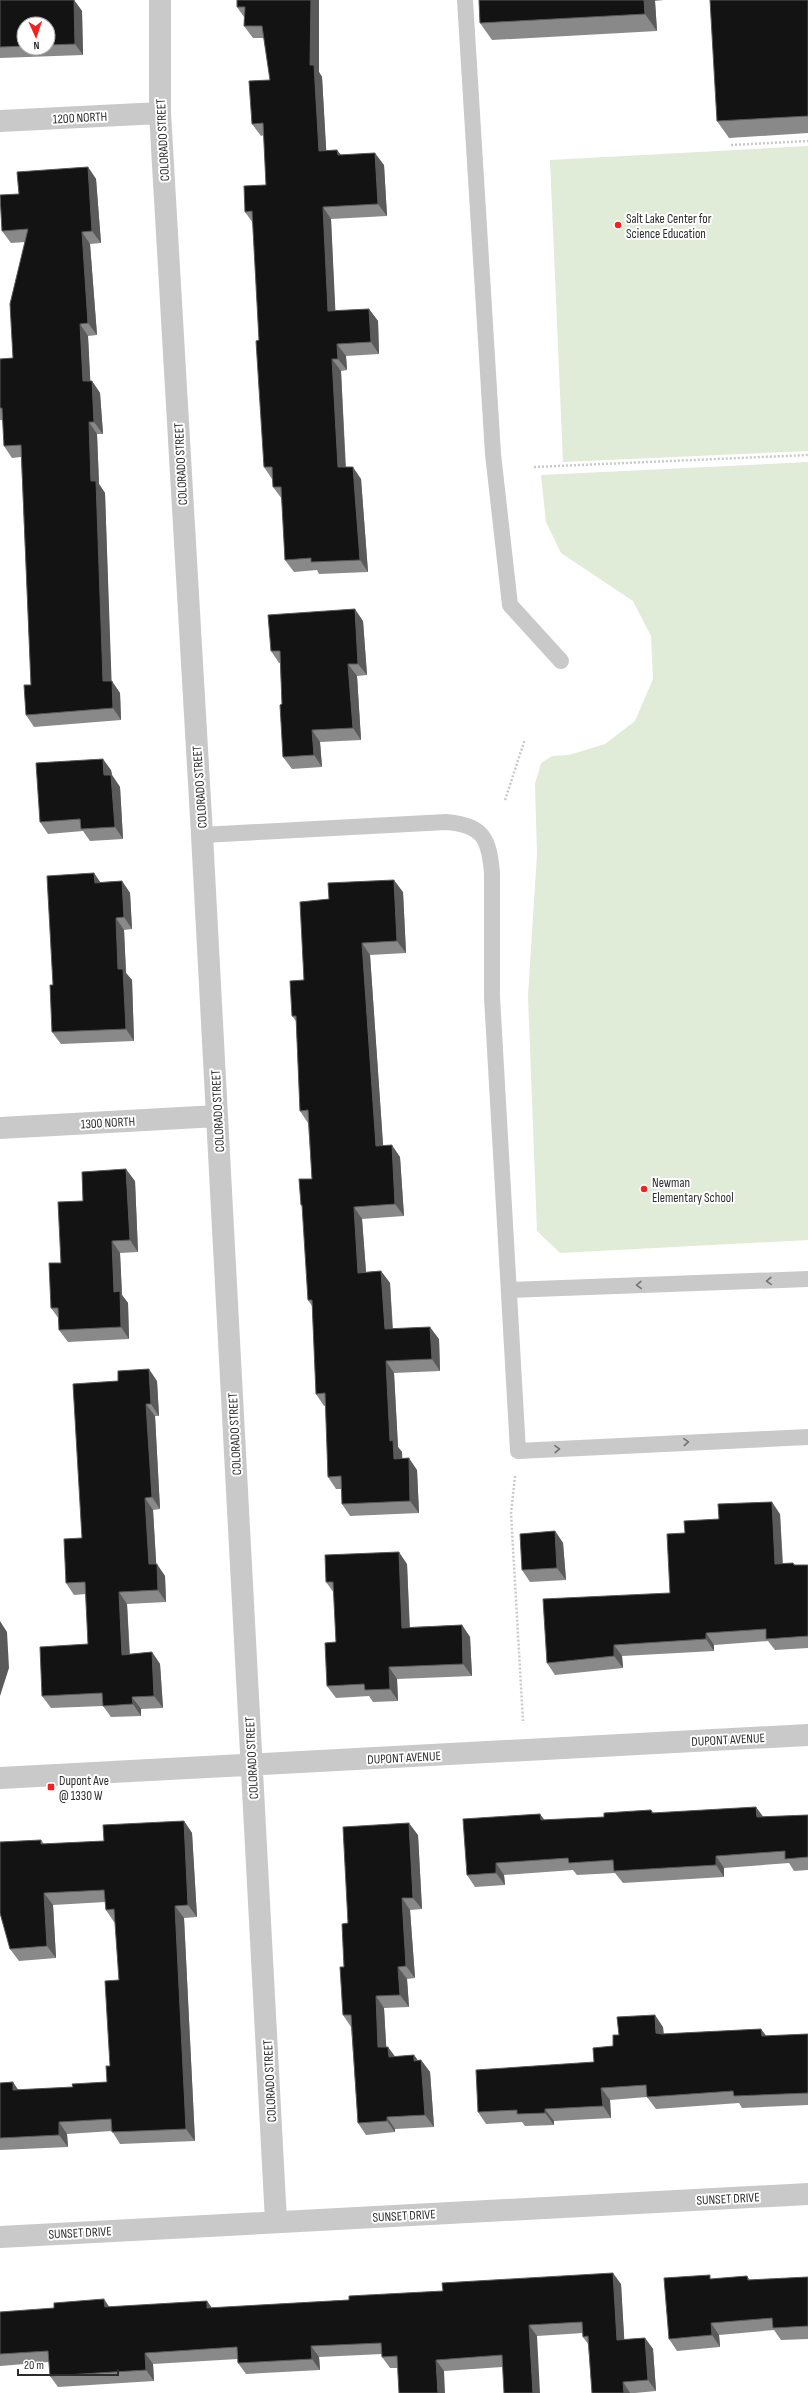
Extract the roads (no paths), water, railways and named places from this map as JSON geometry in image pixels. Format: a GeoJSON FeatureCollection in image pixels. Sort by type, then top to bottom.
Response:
{"type":"FeatureCollection","features":[{"type":"Feature","properties":{"kind":"street","name":"COLORADO STREET"},"geometry":{"type":"LineString","coordinates":[[160,0],[160,113],[202,835],[276,2221]]}},
{"type":"Feature","properties":{"kind":"street","name":"1200 NORTH"},"geometry":{"type":"LineString","coordinates":[[0,121],[160,113]]}},
{"type":"Feature","properties":{"kind":"street","name":"1300 NORTH"},"geometry":{"type":"LineString","coordinates":[[0,1128],[217,1116]]}},
{"type":"Feature","properties":{"kind":"street","name":"DUPONT AVENUE"},"geometry":{"type":"LineString","coordinates":[[0,1778],[808,1735]]}},
{"type":"Feature","properties":{"kind":"street","name":"SUNSET DRIVE"},"geometry":{"type":"LineString","coordinates":[[0,2237],[276,2221],[808,2194]]}},
{"type":"Feature","properties":{"kind":"lane"},"geometry":{"type":"LineString","coordinates":[[465,0],[493,454],[510,605],[562,661]]}},
{"type":"Feature","properties":{"kind":"lane"},"geometry":{"type":"LineString","coordinates":[[202,835],[446,822],[464,824],[476,829],[484,837],[491,859],[492,873],[492,997],[518,1451],[808,1437]]}},
{"type":"Feature","properties":{"kind":"lane"},"geometry":{"type":"LineString","coordinates":[[509,1290],[808,1279]]}},
{"type":"Feature","properties":{"kind":"place","name":"Salt Lake Center for Science Education"},"geometry":{"type":"Point","coordinates":[618,225]}},
{"type":"Feature","properties":{"kind":"place","name":"Newman Elementary School"},"geometry":{"type":"Point","coordinates":[644,1189]}},
{"type":"Feature","properties":{"kind":"place","name":"Dupont Ave @ 1330 W"},"geometry":{"type":"Point","coordinates":[51,1787]}}]}
